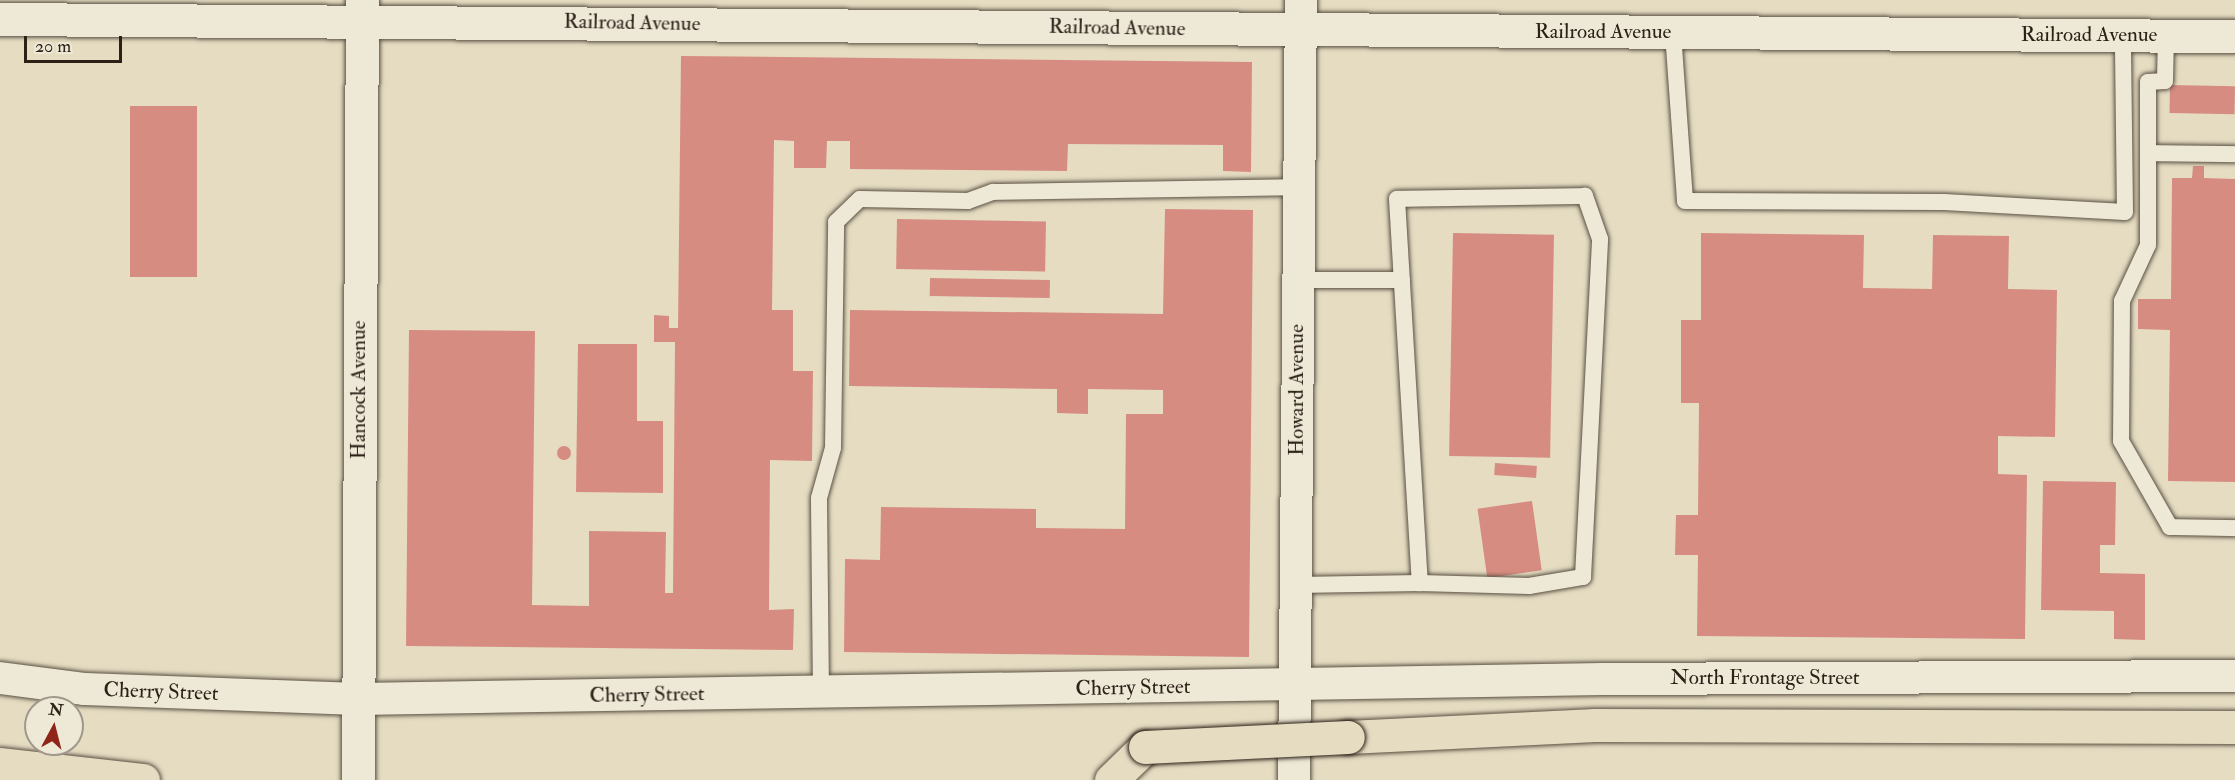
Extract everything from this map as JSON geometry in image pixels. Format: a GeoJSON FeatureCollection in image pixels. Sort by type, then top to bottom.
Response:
{"type":"FeatureCollection","features":[{"type":"Feature","properties":{"kind":"highway"},"geometry":{"type":"LineString","coordinates":[[1111,780],[1145,747],[1595,725],[2235,727]]}},
{"type":"Feature","properties":{"kind":"highway"},"geometry":{"type":"LineString","coordinates":[[0,764],[143,780]]}},
{"type":"Feature","properties":{"kind":"street","name":"Railroad Avenue"},"geometry":{"type":"LineString","coordinates":[[0,19],[362,10],[1300,15],[1672,33],[2235,36]]}},
{"type":"Feature","properties":{"kind":"street","name":"Hancock Avenue"},"geometry":{"type":"LineString","coordinates":[[358,780],[362,10]]}},
{"type":"Feature","properties":{"kind":"street","name":"Howard Avenue"},"geometry":{"type":"LineString","coordinates":[[1294,780],[1300,15]]}},
{"type":"Feature","properties":{"kind":"street","name":"North Frontage Street"},"geometry":{"type":"LineString","coordinates":[[1294,686],[1615,679],[2235,676]]}},
{"type":"Feature","properties":{"kind":"street","name":"Cherry Street"},"geometry":{"type":"LineString","coordinates":[[0,678],[85,689],[358,699],[1294,686]]}},
{"type":"Feature","properties":{"kind":"lane"},"geometry":{"type":"LineString","coordinates":[[1672,33],[1685,201],[1944,202],[2125,212],[2123,36]]}},
{"type":"Feature","properties":{"kind":"lane"},"geometry":{"type":"LineString","coordinates":[[2166,36],[2165,81],[2148,82],[2148,245],[2122,301],[2121,441],[2170,527],[2235,528]]}},
{"type":"Feature","properties":{"kind":"lane"},"geometry":{"type":"LineString","coordinates":[[2148,153],[2235,154]]}},
{"type":"Feature","properties":{"kind":"lane"},"geometry":{"type":"LineString","coordinates":[[821,693],[819,498],[833,448],[836,222],[860,199],[968,201],[993,192],[1299,187]]}},
{"type":"Feature","properties":{"kind":"lane"},"geometry":{"type":"LineString","coordinates":[[1295,585],[1420,583],[1529,586],[1583,578],[1600,238],[1585,196],[1397,200],[1420,583]]}},
{"type":"Feature","properties":{"kind":"lane"},"geometry":{"type":"LineString","coordinates":[[1298,280],[1402,280]]}},
{"type":"Feature","properties":{"kind":"building"},"geometry":{"type":"Polygon","coordinates":[[[681,56],[1252,62],[1251,172],[1223,171],[1223,145],[1068,144],[1067,171],[850,169],[850,141],[827,141],[826,168],[794,168],[794,141],[774,140],[772,310],[793,310],[793,371],[813,371],[812,461],[770,460],[769,610],[794,609],[793,650],[406,646],[409,330],[535,331],[532,605],[589,606],[589,531],[666,532],[665,593],[673,593],[675,342],[654,342],[654,315],[669,316],[669,328],[678,328],[681,56]]]}},
{"type":"Feature","properties":{"kind":"building"},"geometry":{"type":"Polygon","coordinates":[[[2170,85],[2235,86],[2235,114],[2170,113],[2170,85]]]}},
{"type":"Feature","properties":{"kind":"building"},"geometry":{"type":"Polygon","coordinates":[[[130,106],[197,106],[197,277],[130,277],[130,106]]]}},
{"type":"Feature","properties":{"kind":"building"},"geometry":{"type":"Polygon","coordinates":[[[2193,166],[2204,166],[2204,178],[2235,179],[2235,482],[2168,481],[2170,330],[2138,329],[2138,299],[2171,299],[2172,178],[2192,178],[2193,166]]]}},
{"type":"Feature","properties":{"kind":"building"},"geometry":{"type":"Polygon","coordinates":[[[1165,209],[1253,210],[1249,657],[844,652],[845,559],[880,560],[881,507],[1036,509],[1036,528],[1125,529],[1126,414],[1163,414],[1163,390],[1088,389],[1088,414],[1057,413],[1057,389],[849,386],[850,310],[1163,314],[1165,209]]]}},
{"type":"Feature","properties":{"kind":"building"},"geometry":{"type":"Polygon","coordinates":[[[897,219],[1046,222],[1045,272],[896,269],[897,219]]]}},
{"type":"Feature","properties":{"kind":"building"},"geometry":{"type":"Polygon","coordinates":[[[1453,233],[1554,235],[1550,458],[1449,456],[1453,233]]]}},
{"type":"Feature","properties":{"kind":"building"},"geometry":{"type":"Polygon","coordinates":[[[1701,233],[1864,235],[1863,288],[1932,289],[1933,235],[2009,236],[2008,289],[2057,290],[2055,437],[1998,436],[1998,474],[2027,475],[2025,639],[1697,636],[1698,555],[1675,555],[1676,515],[1698,515],[1699,403],[1681,403],[1681,320],[1701,320],[1701,233]]]}},
{"type":"Feature","properties":{"kind":"building"},"geometry":{"type":"Polygon","coordinates":[[[930,278],[1050,280],[1050,298],[930,296],[930,278]]]}},
{"type":"Feature","properties":{"kind":"building"},"geometry":{"type":"Polygon","coordinates":[[[578,344],[637,344],[637,421],[663,421],[663,493],[576,492],[578,344]]]}},
{"type":"Feature","properties":{"kind":"building"},"geometry":{"type":"Polygon","coordinates":[[[561,446],[567,446],[571,453],[567,460],[561,460],[557,456],[557,450],[561,446]]]}},
{"type":"Feature","properties":{"kind":"building"},"geometry":{"type":"Polygon","coordinates":[[[1495,463],[1537,466],[1536,478],[1494,475],[1495,463]]]}},
{"type":"Feature","properties":{"kind":"building"},"geometry":{"type":"Polygon","coordinates":[[[2043,481],[2116,482],[2115,545],[2100,545],[2100,573],[2145,574],[2145,640],[2114,639],[2114,611],[2041,610],[2043,481]]]}},
{"type":"Feature","properties":{"kind":"building"},"geometry":{"type":"Polygon","coordinates":[[[1532,501],[1542,570],[1487,578],[1478,509],[1532,501]]]}}]}
